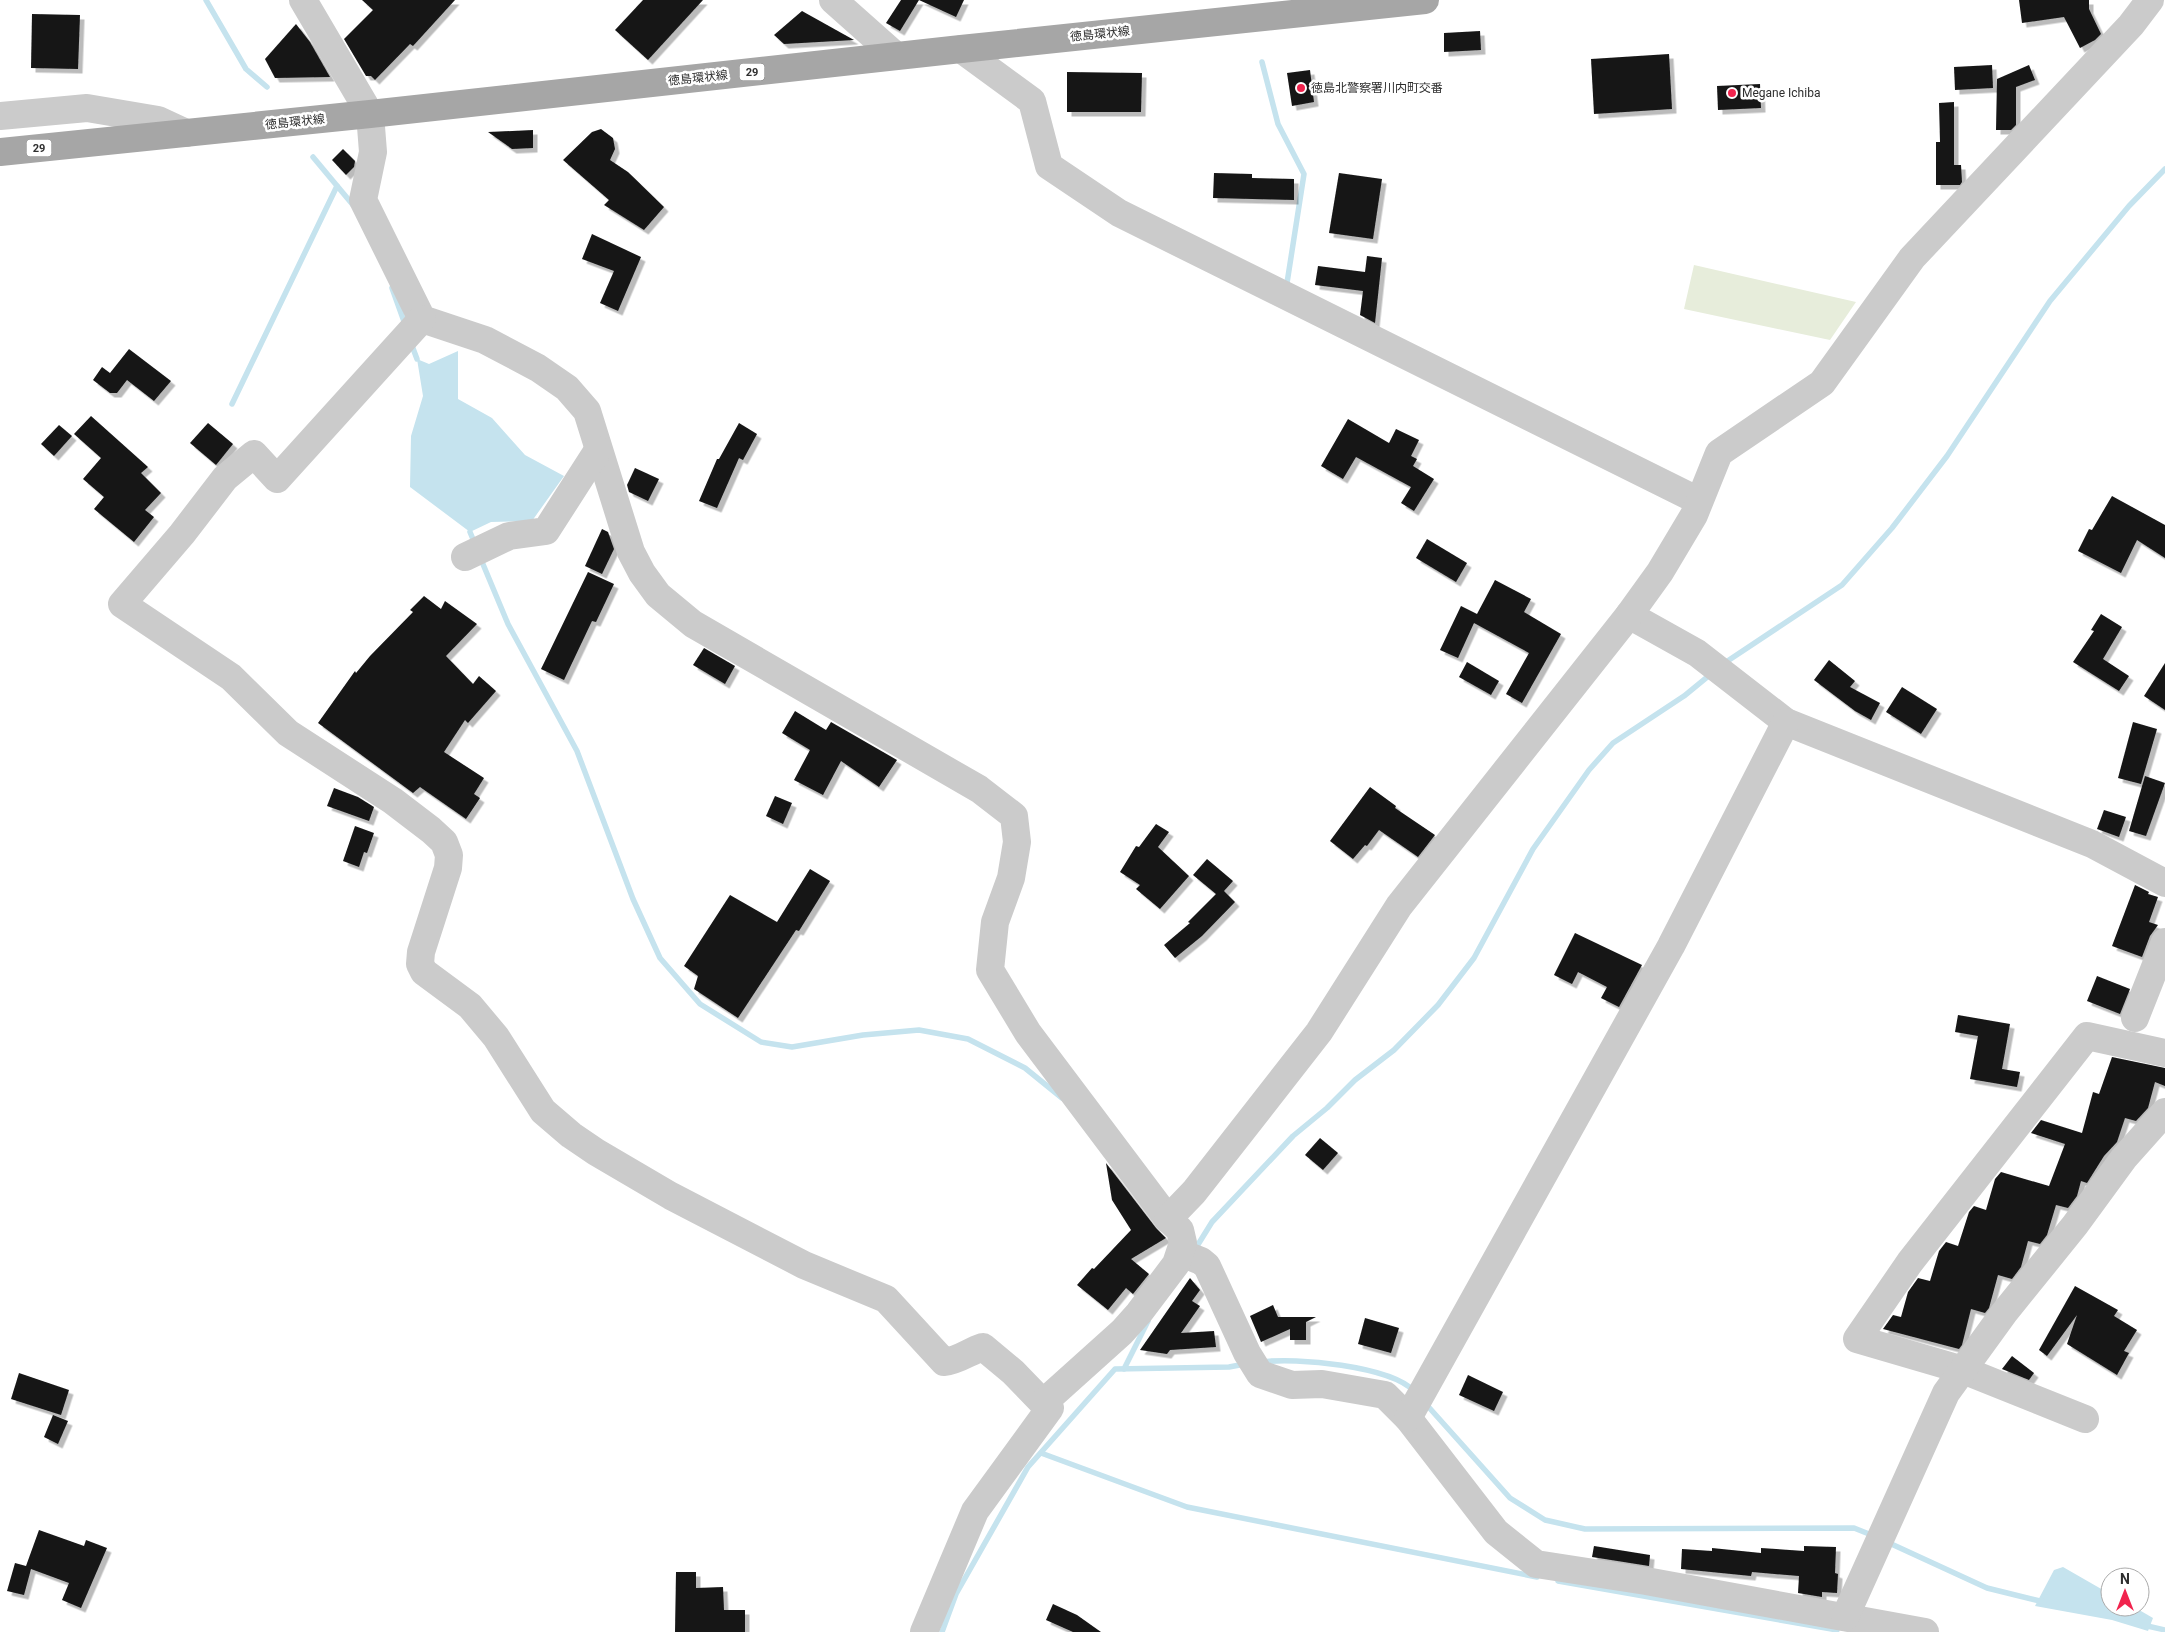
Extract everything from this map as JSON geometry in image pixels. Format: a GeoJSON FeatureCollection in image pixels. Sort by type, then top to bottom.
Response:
{"type":"FeatureCollection","features":[{"type":"Feature","properties":{"kind":"main road","name":"徳島環状線"},"geometry":{"type":"LineString","coordinates":[[0,152],[1425,0]]}},
{"type":"Feature","properties":{"kind":"street"},"geometry":{"type":"LineString","coordinates":[[303,0],[370,114],[374,152],[363,200],[422,318],[485,340],[538,368],[567,388],[587,411],[631,552],[642,573],[658,595],[692,624],[979,789],[1014,816],[1017,842],[1011,878],[995,922],[990,970],[1028,1032],[1168,1219],[1180,1230],[1183,1243],[1190,1256],[1207,1266],[1260,1374],[1292,1385],[1322,1384],[1385,1395],[1415,1404],[1496,1532],[1536,1564],[1646,1580],[1924,1632]]}},
{"type":"Feature","properties":{"kind":"street"},"geometry":{"type":"LineString","coordinates":[[833,0],[896,56]]}},
{"type":"Feature","properties":{"kind":"street"},"geometry":{"type":"LineString","coordinates":[[1168,1219],[1194,1192],[1319,1032],[1399,906],[1629,615],[1660,572],[1694,515],[1719,453],[1822,383],[1912,258],[2131,25],[2150,0]]}},
{"type":"Feature","properties":{"kind":"street"},"geometry":{"type":"LineString","coordinates":[[961,49],[1032,101],[1049,166],[1118,213],[1699,501]]}},
{"type":"Feature","properties":{"kind":"street"},"geometry":{"type":"LineString","coordinates":[[0,116],[87,108],[158,120],[186,132]]}},
{"type":"Feature","properties":{"kind":"street"},"geometry":{"type":"LineString","coordinates":[[422,318],[276,479],[254,454],[225,478],[182,534],[122,604],[231,677],[288,732],[393,801],[444,842],[449,855],[448,868],[421,952],[420,964],[424,972],[470,1006],[496,1037],[544,1111],[550,1117],[571,1135],[596,1152],[671,1196],[804,1265],[886,1299],[944,1362],[952,1361],[983,1347],[1013,1372],[1050,1408],[975,1511],[924,1632]]}},
{"type":"Feature","properties":{"kind":"street"},"geometry":{"type":"LineString","coordinates":[[465,557],[509,536],[546,531],[598,450]]}},
{"type":"Feature","properties":{"kind":"street"},"geometry":{"type":"LineString","coordinates":[[1629,615],[1697,653],[1786,722],[2092,844],[2165,883]]}},
{"type":"Feature","properties":{"kind":"street"},"geometry":{"type":"LineString","coordinates":[[1415,1404],[1671,946],[1786,722]]}},
{"type":"Feature","properties":{"kind":"street"},"geometry":{"type":"LineString","coordinates":[[2135,1018],[2165,942]]}},
{"type":"Feature","properties":{"kind":"street"},"geometry":{"type":"LineString","coordinates":[[2085,1419],[1963,1370],[1857,1339],[1910,1262],[2087,1036],[2165,1053]]}},
{"type":"Feature","properties":{"kind":"street"},"geometry":{"type":"LineString","coordinates":[[1845,1617],[1881,1542],[1946,1393],[2004,1313],[2075,1225],[2124,1158],[2165,1112]]}},
{"type":"Feature","properties":{"kind":"street"},"geometry":{"type":"LineString","coordinates":[[1043,1403],[1122,1332],[1171,1271],[1190,1256]]}},
{"type":"Feature","properties":{"kind":"green space"},"geometry":{"type":"Polygon","coordinates":[[[1694,265],[1856,302],[1830,340],[1684,309],[1694,265]]]}},
{"type":"Feature","properties":{"kind":"water"},"geometry":{"type":"Polygon","coordinates":[[[458,351],[458,399],[492,418],[525,455],[564,476],[532,521],[491,522],[470,532],[410,487],[411,436],[423,396],[417,359],[429,364],[458,351]]]}},
{"type":"Feature","properties":{"kind":"water"},"geometry":{"type":"Polygon","coordinates":[[[2063,1567],[2100,1588],[2100,1617],[2150,1616],[2153,1618],[2148,1631],[2112,1620],[2035,1606],[2054,1570],[2063,1567]]]}},
{"type":"Feature","properties":{"kind":"building"},"geometry":{"type":"Polygon","coordinates":[[[362,0],[455,0],[413,46],[410,44],[375,80],[371,76],[366,76],[344,39],[373,10],[362,0]]]}},
{"type":"Feature","properties":{"kind":"building"},"geometry":{"type":"Polygon","coordinates":[[[643,0],[703,0],[648,60],[615,30],[643,0]]]}},
{"type":"Feature","properties":{"kind":"building"},"geometry":{"type":"Polygon","coordinates":[[[901,0],[919,0],[900,31],[886,23],[901,0]]]}},
{"type":"Feature","properties":{"kind":"building"},"geometry":{"type":"Polygon","coordinates":[[[919,0],[964,0],[956,17],[919,0]]]}},
{"type":"Feature","properties":{"kind":"building"},"geometry":{"type":"Polygon","coordinates":[[[2019,0],[2089,0],[2089,9],[2101,34],[2095,40],[2080,48],[2064,17],[2022,23],[2019,0]]]}},
{"type":"Feature","properties":{"kind":"building"},"geometry":{"type":"Polygon","coordinates":[[[802,11],[854,40],[784,44],[774,35],[802,11]]]}},
{"type":"Feature","properties":{"kind":"building"},"geometry":{"type":"Polygon","coordinates":[[[32,14],[80,15],[78,69],[31,68],[32,14]]]}},
{"type":"Feature","properties":{"kind":"building"},"geometry":{"type":"Polygon","coordinates":[[[296,24],[310,42],[330,77],[275,78],[265,59],[296,24]]]}},
{"type":"Feature","properties":{"kind":"building"},"geometry":{"type":"Polygon","coordinates":[[[1480,31],[1481,50],[1444,52],[1444,33],[1480,31]]]}},
{"type":"Feature","properties":{"kind":"building"},"geometry":{"type":"Polygon","coordinates":[[[1669,54],[1672,109],[1594,114],[1591,59],[1669,54]]]}},
{"type":"Feature","properties":{"kind":"building"},"geometry":{"type":"Polygon","coordinates":[[[1992,65],[1993,88],[1955,90],[1954,67],[1992,65]]]}},
{"type":"Feature","properties":{"kind":"building"},"geometry":{"type":"Polygon","coordinates":[[[2029,65],[2035,80],[2016,87],[2016,125],[2011,130],[1996,130],[1997,79],[2029,65]]]}},
{"type":"Feature","properties":{"kind":"building","name":"徳島北警察署川内町交番"},"geometry":{"type":"Polygon","coordinates":[[[1310,70],[1314,102],[1292,106],[1287,73],[1310,70]]]}},
{"type":"Feature","properties":{"kind":"building"},"geometry":{"type":"Polygon","coordinates":[[[1067,72],[1142,73],[1141,112],[1067,112],[1067,72]]]}},
{"type":"Feature","properties":{"kind":"building"},"geometry":{"type":"Polygon","coordinates":[[[1760,84],[1761,108],[1718,110],[1717,86],[1760,84]]]}},
{"type":"Feature","properties":{"kind":"building"},"geometry":{"type":"Polygon","coordinates":[[[1954,102],[1954,165],[1961,165],[1962,182],[1960,185],[1936,185],[1936,142],[1940,142],[1939,103],[1954,102]]]}},
{"type":"Feature","properties":{"kind":"building"},"geometry":{"type":"Polygon","coordinates":[[[601,129],[613,138],[615,149],[610,160],[628,172],[664,207],[644,230],[604,205],[609,200],[563,160],[592,132],[601,129]]]}},
{"type":"Feature","properties":{"kind":"building"},"geometry":{"type":"Polygon","coordinates":[[[533,130],[533,148],[512,149],[488,132],[533,130]]]}},
{"type":"Feature","properties":{"kind":"building"},"geometry":{"type":"Polygon","coordinates":[[[343,149],[355,161],[354,167],[346,175],[332,160],[343,149]]]}},
{"type":"Feature","properties":{"kind":"building"},"geometry":{"type":"Polygon","coordinates":[[[1214,173],[1252,174],[1252,178],[1294,179],[1294,200],[1213,198],[1214,173]]]}},
{"type":"Feature","properties":{"kind":"building"},"geometry":{"type":"Polygon","coordinates":[[[1339,173],[1382,179],[1373,239],[1329,233],[1339,173]]]}},
{"type":"Feature","properties":{"kind":"building"},"geometry":{"type":"Polygon","coordinates":[[[592,234],[641,257],[618,311],[600,303],[614,271],[582,259],[592,234]]]}},
{"type":"Feature","properties":{"kind":"building"},"geometry":{"type":"Polygon","coordinates":[[[1367,256],[1382,258],[1375,323],[1360,315],[1363,291],[1315,285],[1318,266],[1365,272],[1367,256]]]}},
{"type":"Feature","properties":{"kind":"building"},"geometry":{"type":"Polygon","coordinates":[[[129,349],[171,381],[154,401],[127,380],[117,393],[110,393],[93,380],[102,367],[110,373],[129,349]]]}},
{"type":"Feature","properties":{"kind":"building"},"geometry":{"type":"Polygon","coordinates":[[[91,416],[148,467],[141,473],[161,493],[145,510],[154,517],[134,542],[94,509],[104,497],[83,479],[101,458],[74,434],[91,416]]]}},
{"type":"Feature","properties":{"kind":"building"},"geometry":{"type":"Polygon","coordinates":[[[1348,419],[1389,443],[1396,429],[1419,440],[1411,456],[1417,459],[1413,466],[1434,479],[1414,511],[1401,503],[1411,487],[1356,457],[1343,479],[1321,466],[1348,419]]]}},
{"type":"Feature","properties":{"kind":"building"},"geometry":{"type":"Polygon","coordinates":[[[208,423],[233,444],[216,465],[190,443],[208,423]]]}},
{"type":"Feature","properties":{"kind":"building"},"geometry":{"type":"Polygon","coordinates":[[[739,423],[757,434],[743,460],[739,458],[717,508],[699,501],[717,459],[719,459],[739,423]]]}},
{"type":"Feature","properties":{"kind":"building"},"geometry":{"type":"Polygon","coordinates":[[[59,425],[72,436],[54,456],[41,444],[59,425]]]}},
{"type":"Feature","properties":{"kind":"building"},"geometry":{"type":"Polygon","coordinates":[[[635,468],[659,479],[648,501],[629,492],[627,485],[635,468]]]}},
{"type":"Feature","properties":{"kind":"building"},"geometry":{"type":"Polygon","coordinates":[[[2112,496],[2165,525],[2165,558],[2137,540],[2121,573],[2078,551],[2089,529],[2092,530],[2112,496]]]}},
{"type":"Feature","properties":{"kind":"building"},"geometry":{"type":"Polygon","coordinates":[[[602,529],[608,532],[614,549],[602,574],[585,566],[602,529]]]}},
{"type":"Feature","properties":{"kind":"building"},"geometry":{"type":"Polygon","coordinates":[[[1427,539],[1467,563],[1456,582],[1416,558],[1427,539]]]}},
{"type":"Feature","properties":{"kind":"building"},"geometry":{"type":"Polygon","coordinates":[[[588,572],[614,584],[596,622],[592,621],[564,680],[541,669],[588,572]]]}},
{"type":"Feature","properties":{"kind":"building"},"geometry":{"type":"Polygon","coordinates":[[[1495,580],[1531,599],[1524,612],[1561,634],[1522,703],[1506,694],[1529,653],[1474,623],[1458,658],[1440,650],[1461,606],[1477,614],[1495,580]]]}},
{"type":"Feature","properties":{"kind":"building"},"geometry":{"type":"Polygon","coordinates":[[[424,596],[441,609],[445,601],[477,624],[446,656],[473,684],[479,676],[496,691],[468,723],[465,720],[444,752],[484,778],[474,794],[480,798],[466,819],[420,787],[413,793],[318,723],[355,671],[356,673],[413,612],[410,610],[424,596]]]}},
{"type":"Feature","properties":{"kind":"building"},"geometry":{"type":"Polygon","coordinates":[[[2101,614],[2122,627],[2103,659],[2129,676],[2119,691],[2073,662],[2094,631],[2091,630],[2101,614]]]}},
{"type":"Feature","properties":{"kind":"building"},"geometry":{"type":"Polygon","coordinates":[[[704,648],[735,666],[725,684],[693,665],[704,648]]]}},
{"type":"Feature","properties":{"kind":"building"},"geometry":{"type":"Polygon","coordinates":[[[1829,660],[1855,681],[1850,687],[1880,703],[1871,720],[1855,711],[1814,680],[1829,660]]]}},
{"type":"Feature","properties":{"kind":"building"},"geometry":{"type":"Polygon","coordinates":[[[1467,662],[1499,681],[1491,695],[1459,677],[1467,662]]]}},
{"type":"Feature","properties":{"kind":"building"},"geometry":{"type":"Polygon","coordinates":[[[2165,663],[2165,710],[2144,696],[2165,663]]]}},
{"type":"Feature","properties":{"kind":"building"},"geometry":{"type":"Polygon","coordinates":[[[1902,687],[1937,709],[1921,734],[1886,712],[1902,687]]]}},
{"type":"Feature","properties":{"kind":"building"},"geometry":{"type":"Polygon","coordinates":[[[795,711],[826,730],[831,722],[897,760],[879,787],[841,761],[823,795],[794,780],[810,750],[782,733],[795,711]]]}},
{"type":"Feature","properties":{"kind":"building"},"geometry":{"type":"Polygon","coordinates":[[[2133,722],[2157,729],[2141,784],[2118,778],[2133,722]]]}},
{"type":"Feature","properties":{"kind":"building"},"geometry":{"type":"Polygon","coordinates":[[[2145,776],[2165,783],[2146,836],[2129,831],[2145,776]]]}},
{"type":"Feature","properties":{"kind":"building"},"geometry":{"type":"Polygon","coordinates":[[[1370,787],[1396,806],[1395,808],[1435,835],[1418,857],[1379,830],[1367,846],[1365,845],[1353,859],[1330,841],[1370,787]]]}},
{"type":"Feature","properties":{"kind":"building"},"geometry":{"type":"Polygon","coordinates":[[[334,788],[358,797],[374,807],[369,821],[327,806],[334,788]]]}},
{"type":"Feature","properties":{"kind":"building"},"geometry":{"type":"Polygon","coordinates":[[[775,796],[792,803],[783,824],[766,816],[775,796]]]}},
{"type":"Feature","properties":{"kind":"building"},"geometry":{"type":"Polygon","coordinates":[[[2104,810],[2126,817],[2119,837],[2097,829],[2104,810]]]}},
{"type":"Feature","properties":{"kind":"building"},"geometry":{"type":"Polygon","coordinates":[[[1156,824],[1169,832],[1158,847],[1189,876],[1160,909],[1136,889],[1140,885],[1120,872],[1136,846],[1139,847],[1156,824]]]}},
{"type":"Feature","properties":{"kind":"building"},"geometry":{"type":"Polygon","coordinates":[[[355,826],[374,833],[367,853],[364,852],[359,867],[343,861],[355,826]]]}},
{"type":"Feature","properties":{"kind":"building"},"geometry":{"type":"Polygon","coordinates":[[[1207,859],[1233,881],[1224,891],[1235,902],[1202,936],[1175,958],[1164,945],[1190,923],[1188,922],[1216,894],[1193,875],[1207,859]]]}},
{"type":"Feature","properties":{"kind":"building"},"geometry":{"type":"Polygon","coordinates":[[[810,869],[830,881],[799,931],[796,930],[738,1018],[694,989],[698,976],[684,966],[730,895],[777,922],[810,869]]]}},
{"type":"Feature","properties":{"kind":"building"},"geometry":{"type":"Polygon","coordinates":[[[2135,885],[2149,892],[2148,894],[2158,897],[2149,922],[2158,925],[2150,936],[2142,957],[2112,946],[2135,885]]]}},
{"type":"Feature","properties":{"kind":"building"},"geometry":{"type":"Polygon","coordinates":[[[1575,933],[1642,965],[1619,1007],[1601,998],[1607,987],[1578,972],[1572,984],[1554,975],[1575,933]]]}},
{"type":"Feature","properties":{"kind":"building"},"geometry":{"type":"Polygon","coordinates":[[[2097,976],[2130,989],[2120,1014],[2087,1001],[2097,976]]]}},
{"type":"Feature","properties":{"kind":"building"},"geometry":{"type":"Polygon","coordinates":[[[1958,1015],[2010,1024],[2002,1069],[2020,1072],[2017,1087],[1970,1079],[1978,1036],[1955,1032],[1958,1015]]]}},
{"type":"Feature","properties":{"kind":"building"},"geometry":{"type":"Polygon","coordinates":[[[2112,1057],[2165,1068],[2165,1086],[2155,1082],[2148,1108],[2136,1121],[2125,1118],[2117,1142],[2104,1156],[2087,1183],[2081,1181],[2077,1196],[2068,1208],[2056,1205],[2047,1235],[2040,1244],[2028,1241],[2021,1267],[2012,1279],[1998,1275],[1989,1308],[1985,1313],[1971,1309],[1962,1345],[1959,1349],[1883,1329],[1893,1315],[1901,1317],[1908,1292],[1918,1278],[1930,1281],[1939,1251],[1946,1242],[1958,1246],[1969,1212],[1974,1206],[1986,1210],[1995,1179],[2001,1172],[2049,1186],[2065,1144],[2031,1133],[2041,1120],[2082,1133],[2093,1092],[2099,1094],[2112,1057]]]}},
{"type":"Feature","properties":{"kind":"building"},"geometry":{"type":"Polygon","coordinates":[[[1320,1138],[1338,1153],[1323,1170],[1305,1155],[1320,1138]]]}},
{"type":"Feature","properties":{"kind":"building"},"geometry":{"type":"Polygon","coordinates":[[[1106,1163],[1156,1228],[1166,1238],[1131,1259],[1149,1274],[1133,1294],[1126,1288],[1108,1310],[1077,1285],[1131,1230],[1112,1200],[1106,1163]]]}},
{"type":"Feature","properties":{"kind":"building"},"geometry":{"type":"Polygon","coordinates":[[[1190,1278],[1200,1290],[1192,1301],[1200,1306],[1181,1333],[1214,1331],[1216,1347],[1170,1350],[1167,1354],[1140,1350],[1190,1278]]]}},
{"type":"Feature","properties":{"kind":"building"},"geometry":{"type":"Polygon","coordinates":[[[2075,1286],[2118,1310],[2114,1316],[2137,1330],[2124,1351],[2129,1353],[2117,1375],[2067,1344],[2077,1315],[2047,1356],[2039,1350],[2075,1286]]]}},
{"type":"Feature","properties":{"kind":"building"},"geometry":{"type":"Polygon","coordinates":[[[1273,1305],[1278,1317],[1316,1317],[1306,1322],[1306,1340],[1290,1340],[1290,1329],[1261,1342],[1250,1316],[1273,1305]]]}},
{"type":"Feature","properties":{"kind":"building"},"geometry":{"type":"Polygon","coordinates":[[[1365,1318],[1399,1328],[1391,1353],[1358,1344],[1365,1318]]]}},
{"type":"Feature","properties":{"kind":"building"},"geometry":{"type":"Polygon","coordinates":[[[2012,1356],[2034,1373],[2029,1380],[2002,1369],[2012,1356]]]}},
{"type":"Feature","properties":{"kind":"building"},"geometry":{"type":"Polygon","coordinates":[[[19,1373],[69,1390],[61,1415],[11,1399],[19,1373]]]}},
{"type":"Feature","properties":{"kind":"building"},"geometry":{"type":"Polygon","coordinates":[[[1468,1375],[1503,1392],[1494,1411],[1459,1395],[1468,1375]]]}},
{"type":"Feature","properties":{"kind":"building"},"geometry":{"type":"Polygon","coordinates":[[[53,1415],[68,1421],[58,1444],[44,1437],[53,1415]]]}},
{"type":"Feature","properties":{"kind":"building"},"geometry":{"type":"Polygon","coordinates":[[[39,1530],[84,1546],[86,1540],[107,1548],[81,1608],[62,1600],[69,1583],[31,1569],[24,1595],[7,1591],[15,1563],[26,1566],[39,1530]]]}},
{"type":"Feature","properties":{"kind":"building"},"geometry":{"type":"Polygon","coordinates":[[[1594,1546],[1650,1555],[1649,1566],[1592,1557],[1594,1546]]]}},
{"type":"Feature","properties":{"kind":"building"},"geometry":{"type":"Polygon","coordinates":[[[1804,1546],[1836,1547],[1835,1573],[1838,1574],[1837,1593],[1822,1592],[1822,1597],[1798,1593],[1799,1576],[1752,1572],[1751,1576],[1681,1569],[1682,1549],[1712,1551],[1712,1548],[1761,1553],[1761,1548],[1804,1551],[1804,1546]]]}},
{"type":"Feature","properties":{"kind":"building"},"geometry":{"type":"Polygon","coordinates":[[[676,1572],[696,1572],[696,1588],[723,1587],[724,1610],[745,1610],[745,1632],[675,1632],[676,1572]]]}},
{"type":"Feature","properties":{"kind":"building"},"geometry":{"type":"Polygon","coordinates":[[[1053,1604],[1077,1615],[1101,1632],[1073,1632],[1046,1620],[1053,1604]]]}},
{"type":"Feature","properties":{"kind":"waterway"},"geometry":{"type":"LineString","coordinates":[[206,0],[246,69],[267,87]]}},
{"type":"Feature","properties":{"kind":"waterway"},"geometry":{"type":"LineString","coordinates":[[1262,62],[1278,124],[1304,174],[1287,283]]}},
{"type":"Feature","properties":{"kind":"waterway"},"geometry":{"type":"LineString","coordinates":[[313,157],[353,205]]}},
{"type":"Feature","properties":{"kind":"waterway"},"geometry":{"type":"LineString","coordinates":[[1723,664],[1842,585],[1892,528],[1947,456],[2050,301],[2129,206],[2165,169]]}},
{"type":"Feature","properties":{"kind":"waterway"},"geometry":{"type":"LineString","coordinates":[[232,404],[337,186]]}},
{"type":"Feature","properties":{"kind":"waterway"},"geometry":{"type":"LineString","coordinates":[[392,288],[406,327]]}},
{"type":"Feature","properties":{"kind":"waterway"},"geometry":{"type":"LineString","coordinates":[[411,343],[417,359]]}},
{"type":"Feature","properties":{"kind":"waterway"},"geometry":{"type":"LineString","coordinates":[[470,532],[475,544]]}},
{"type":"Feature","properties":{"kind":"waterway"},"geometry":{"type":"LineString","coordinates":[[480,557],[508,624],[577,751],[633,899],[660,958],[700,1004],[761,1042],[792,1047],[863,1035],[919,1030],[968,1039],[1025,1068],[1062,1098]]}},
{"type":"Feature","properties":{"kind":"waterway"},"geometry":{"type":"LineString","coordinates":[[1194,1251],[1212,1222],[1293,1136],[1327,1108],[1355,1080],[1394,1050],[1438,1005],[1474,958],[1533,849],[1589,770],[1613,743],[1684,696],[1712,673]]}},
{"type":"Feature","properties":{"kind":"waterway"},"geometry":{"type":"LineString","coordinates":[[1124,1369],[1148,1321]]}},
{"type":"Feature","properties":{"kind":"waterway"},"geometry":{"type":"LineString","coordinates":[[1262,1362],[1296,1361],[1341,1365],[1385,1375],[1402,1382],[1414,1391]]}},
{"type":"Feature","properties":{"kind":"waterway"},"geometry":{"type":"LineString","coordinates":[[942,1632],[956,1594],[1028,1467],[1115,1369],[1229,1367],[1245,1364]]}},
{"type":"Feature","properties":{"kind":"waterway"},"geometry":{"type":"LineString","coordinates":[[1425,1403],[1510,1498],[1545,1520],[1585,1529],[1854,1528],[1874,1536]]}},
{"type":"Feature","properties":{"kind":"waterway"},"geometry":{"type":"LineString","coordinates":[[1041,1453],[1187,1507],[1537,1577]]}},
{"type":"Feature","properties":{"kind":"waterway"},"geometry":{"type":"LineString","coordinates":[[1887,1542],[1987,1588],[2044,1602]]}},
{"type":"Feature","properties":{"kind":"waterway"},"geometry":{"type":"LineString","coordinates":[[1558,1581],[1837,1630]]}},
{"type":"Feature","properties":{"kind":"waterway"},"geometry":{"type":"LineString","coordinates":[[2143,1625],[2165,1630]]}},
{"type":"Feature","properties":{"kind":"place","name":"徳島北警察署川内町交番"},"geometry":{"type":"Point","coordinates":[1301,88]}},
{"type":"Feature","properties":{"kind":"place","name":"Megane Ichiba"},"geometry":{"type":"Point","coordinates":[1732,93]}}]}
